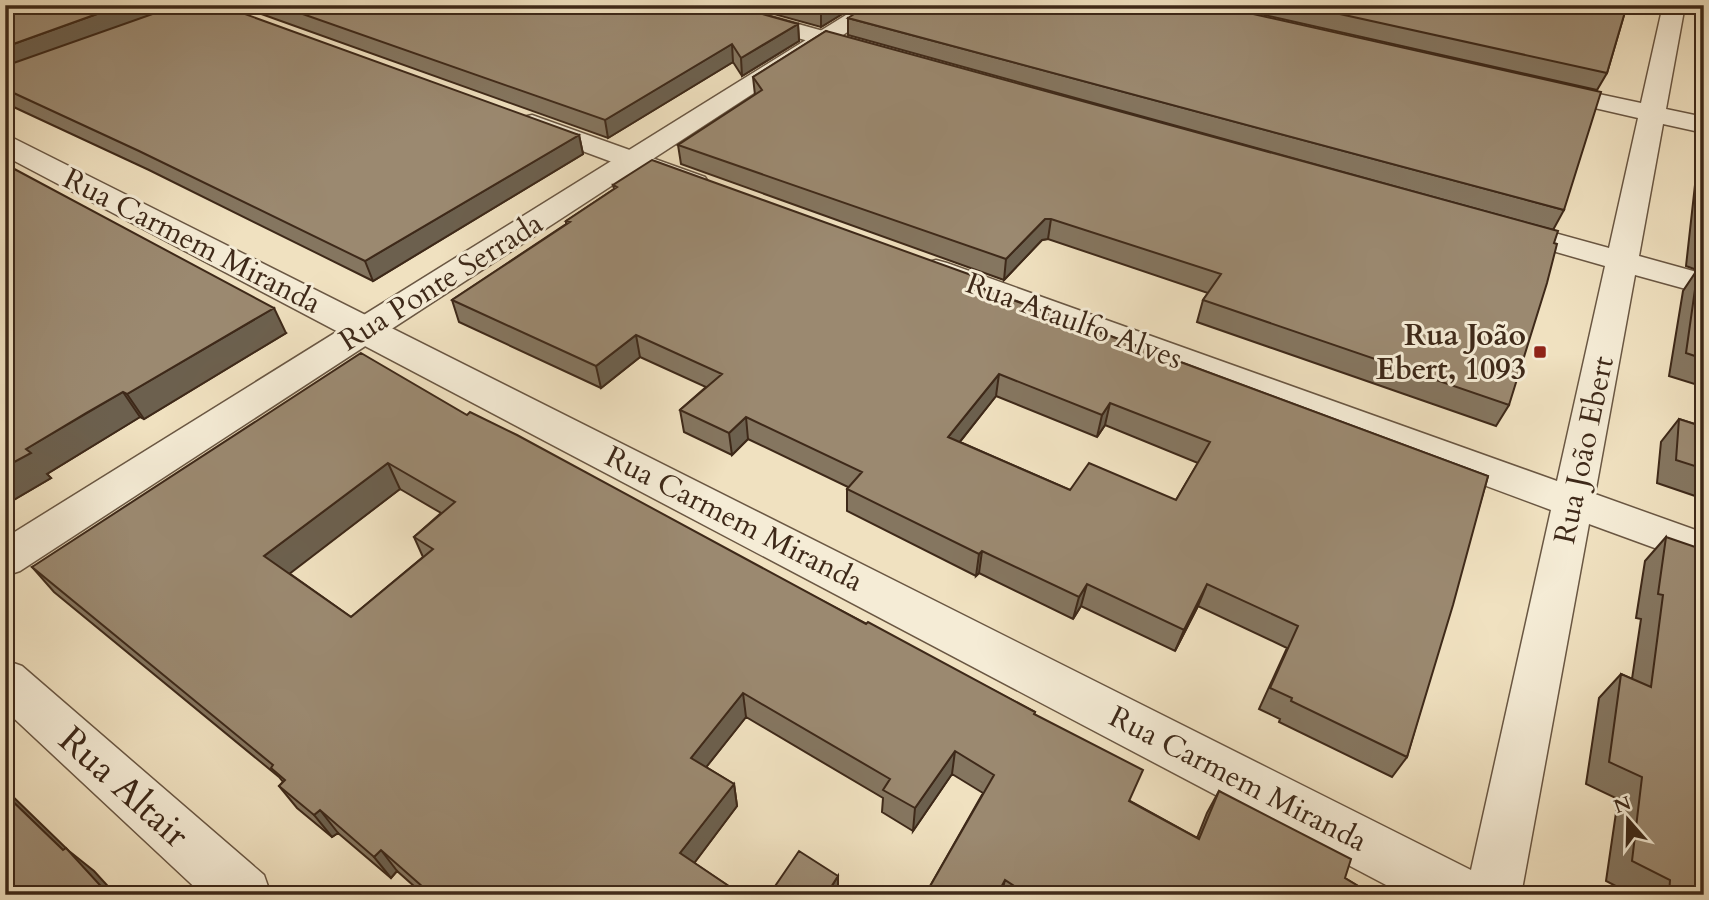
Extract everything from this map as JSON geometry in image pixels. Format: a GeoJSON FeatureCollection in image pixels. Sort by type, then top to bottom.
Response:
{"type":"FeatureCollection","features":[{"type":"Feature","properties":{"kind":"street"},"geometry":{"type":"LineString","coordinates":[[705,5],[891,57]]}},
{"type":"Feature","properties":{"kind":"street","name":"Rua Ponte Serrada"},"geometry":{"type":"LineString","coordinates":[[5,559],[878,5]]}},
{"type":"Feature","properties":{"kind":"street","name":"Rua João Ebert"},"geometry":{"type":"LineString","coordinates":[[1493,895],[1673,8]]}},
{"type":"Feature","properties":{"kind":"street"},"geometry":{"type":"LineString","coordinates":[[1530,86],[1704,125]]}},
{"type":"Feature","properties":{"kind":"street"},"geometry":{"type":"LineString","coordinates":[[504,113],[725,194]]}},
{"type":"Feature","properties":{"kind":"street","name":"Rua Carmem Miranda"},"geometry":{"type":"LineString","coordinates":[[5,145],[1462,895]]}},
{"type":"Feature","properties":{"kind":"street"},"geometry":{"type":"LineString","coordinates":[[1476,221],[1704,284]]}},
{"type":"Feature","properties":{"kind":"street","name":"Rua Ataulfo Alves"},"geometry":{"type":"LineString","coordinates":[[907,260],[1704,550]]}},
{"type":"Feature","properties":{"kind":"street","name":"Rua Altair"},"geometry":{"type":"LineString","coordinates":[[5,680],[244,895]]}},
{"type":"Feature","properties":{"kind":"building"},"geometry":{"type":"Polygon","coordinates":[[[5,5],[122,5],[5,47],[5,5]]]}},
{"type":"Feature","properties":{"kind":"building"},"geometry":{"type":"Polygon","coordinates":[[[178,5],[220,5],[579,135],[365,261],[5,89],[5,66],[178,5]]]}},
{"type":"Feature","properties":{"kind":"building"},"geometry":{"type":"Polygon","coordinates":[[[277,5],[730,5],[798,24],[741,58],[732,44],[605,120],[277,5]]]}},
{"type":"Feature","properties":{"kind":"building"},"geometry":{"type":"Polygon","coordinates":[[[802,5],[829,5],[821,10],[802,5]]]}},
{"type":"Feature","properties":{"kind":"building"},"geometry":{"type":"Polygon","coordinates":[[[868,5],[1213,5],[1601,92],[1564,210],[848,18],[868,5]]]}},
{"type":"Feature","properties":{"kind":"building"},"geometry":{"type":"Polygon","coordinates":[[[1299,5],[1627,5],[1607,73],[1299,5]]]}},
{"type":"Feature","properties":{"kind":"building"},"geometry":{"type":"Polygon","coordinates":[[[826,31],[1558,231],[1547,283],[1509,405],[1203,300],[1221,274],[1051,219],[1045,219],[1006,259],[678,145],[762,90],[753,77],[826,31]]]}},
{"type":"Feature","properties":{"kind":"building"},"geometry":{"type":"Polygon","coordinates":[[[652,160],[985,280],[978,287],[1488,476],[1407,757],[1291,701],[1292,698],[1270,688],[1298,626],[1207,584],[1184,630],[1087,584],[1079,597],[982,551],[979,554],[847,489],[862,472],[746,417],[729,433],[680,410],[722,374],[636,335],[596,366],[452,300],[570,222],[566,221],[617,187],[613,185],[652,160]],[[999,374],[948,437],[1070,490],[1089,463],[1176,500],[1210,442],[1110,403],[1102,415],[999,374]]]}},
{"type":"Feature","properties":{"kind":"building"},"geometry":{"type":"Polygon","coordinates":[[[5,164],[274,308],[127,394],[123,392],[86,413],[26,449],[31,453],[5,467],[5,164]]]}},
{"type":"Feature","properties":{"kind":"building"},"geometry":{"type":"Polygon","coordinates":[[[1704,217],[1704,245],[1701,244],[1704,217]]]}},
{"type":"Feature","properties":{"kind":"building"},"geometry":{"type":"Polygon","coordinates":[[[1698,268],[1704,270],[1704,359],[1686,353],[1698,268]]]}},
{"type":"Feature","properties":{"kind":"building"},"geometry":{"type":"Polygon","coordinates":[[[361,353],[467,415],[470,412],[517,435],[1143,770],[1129,801],[1199,839],[1219,791],[1351,859],[1345,878],[1373,895],[1028,895],[1005,880],[997,895],[925,895],[994,775],[955,751],[915,808],[883,790],[890,779],[743,693],[691,758],[734,784],[680,853],[742,895],[432,895],[381,850],[374,857],[320,810],[314,815],[279,786],[285,780],[271,768],[273,765],[32,567],[361,353]],[[388,463],[264,556],[351,617],[433,549],[414,537],[455,502],[388,463]]]}},
{"type":"Feature","properties":{"kind":"building"},"geometry":{"type":"Polygon","coordinates":[[[1679,419],[1704,427],[1704,469],[1676,460],[1679,419]]]}},
{"type":"Feature","properties":{"kind":"building"},"geometry":{"type":"Polygon","coordinates":[[[1666,537],[1704,550],[1704,895],[1669,895],[1670,880],[1632,861],[1642,777],[1609,762],[1621,674],[1651,687],[1663,595],[1658,594],[1666,537]]]}},
{"type":"Feature","properties":{"kind":"building"},"geometry":{"type":"Polygon","coordinates":[[[5,794],[63,850],[66,848],[109,895],[5,895],[5,794]]]}},
{"type":"Feature","properties":{"kind":"building"},"geometry":{"type":"Polygon","coordinates":[[[799,851],[838,876],[826,895],[769,895],[799,851]]]}},
{"type":"Feature","properties":{"kind":"place","name":"Rua João Ebert, 1093"},"geometry":{"type":"Point","coordinates":[1540,352]}}]}
